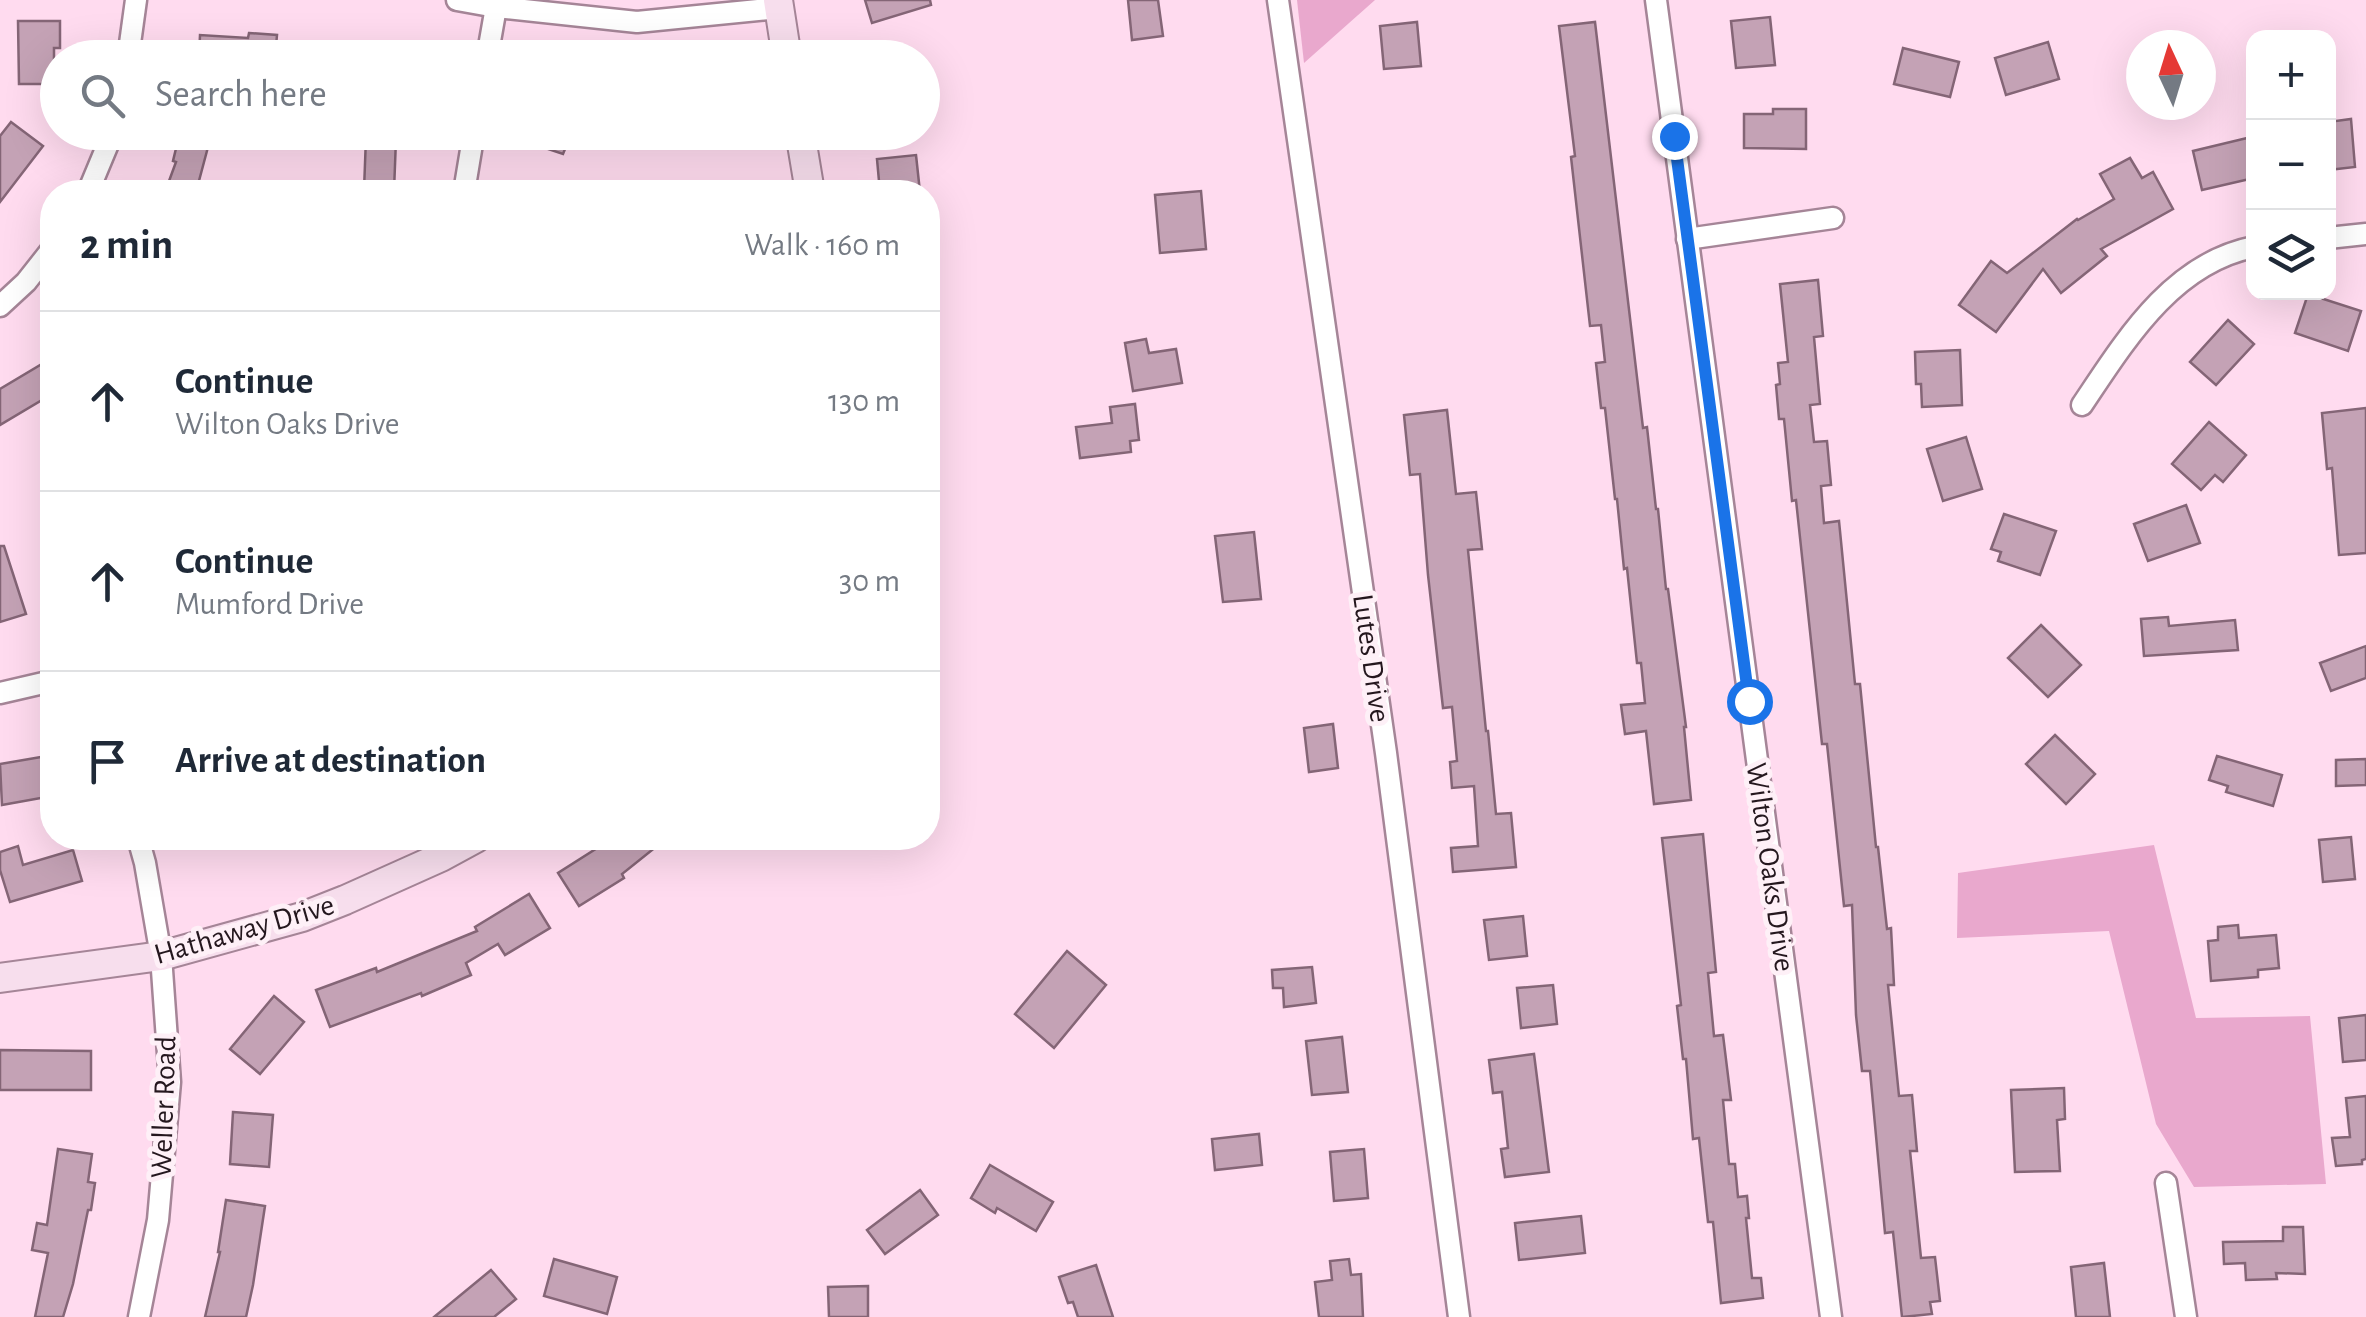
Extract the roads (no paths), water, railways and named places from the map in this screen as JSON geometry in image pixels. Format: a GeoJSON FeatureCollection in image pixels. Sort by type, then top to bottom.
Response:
{"type":"FeatureCollection","features":[{"type":"Feature","properties":{"kind":"street"},"geometry":{"type":"LineString","coordinates":[[130,40],[136,0]]}},
{"type":"Feature","properties":{"kind":"street"},"geometry":{"type":"LineString","coordinates":[[458,0],[637,22],[778,4],[784,40]]}},
{"type":"Feature","properties":{"kind":"street","name":"Lutes Drive"},"geometry":{"type":"LineString","coordinates":[[1278,0],[1386,753],[1459,1317]]}},
{"type":"Feature","properties":{"kind":"street","name":"Wilton Oaks Drive"},"geometry":{"type":"LineString","coordinates":[[1656,0],[1831,1317]]}},
{"type":"Feature","properties":{"kind":"street"},"geometry":{"type":"LineString","coordinates":[[490,40],[496,7]]}},
{"type":"Feature","properties":{"kind":"street"},"geometry":{"type":"LineString","coordinates":[[93,180],[106,150]]}},
{"type":"Feature","properties":{"kind":"street"},"geometry":{"type":"LineString","coordinates":[[466,180],[471,150]]}},
{"type":"Feature","properties":{"kind":"street"},"geometry":{"type":"LineString","coordinates":[[803,150],[808,180]]}},
{"type":"Feature","properties":{"kind":"street"},"geometry":{"type":"LineString","coordinates":[[1687,239],[1833,218]]}},
{"type":"Feature","properties":{"kind":"street"},"geometry":{"type":"LineString","coordinates":[[2336,237],[2366,234]]}},
{"type":"Feature","properties":{"kind":"street"},"geometry":{"type":"LineString","coordinates":[[2082,405],[2167,291],[2206,264],[2246,248]]}},
{"type":"Feature","properties":{"kind":"street"},"geometry":{"type":"LineString","coordinates":[[0,306],[40,264]]}},
{"type":"Feature","properties":{"kind":"street"},"geometry":{"type":"LineString","coordinates":[[0,693],[40,685]]}},
{"type":"Feature","properties":{"kind":"street","name":"Weller Road"},"geometry":{"type":"LineString","coordinates":[[138,1317],[158,1220],[170,1082],[161,956],[142,850]]}},
{"type":"Feature","properties":{"kind":"street","name":"Hathaway Drive"},"geometry":{"type":"LineString","coordinates":[[0,978],[161,956],[302,917],[455,850]]}},
{"type":"Feature","properties":{"kind":"street"},"geometry":{"type":"LineString","coordinates":[[2166,1183],[2186,1317]]}}]}
